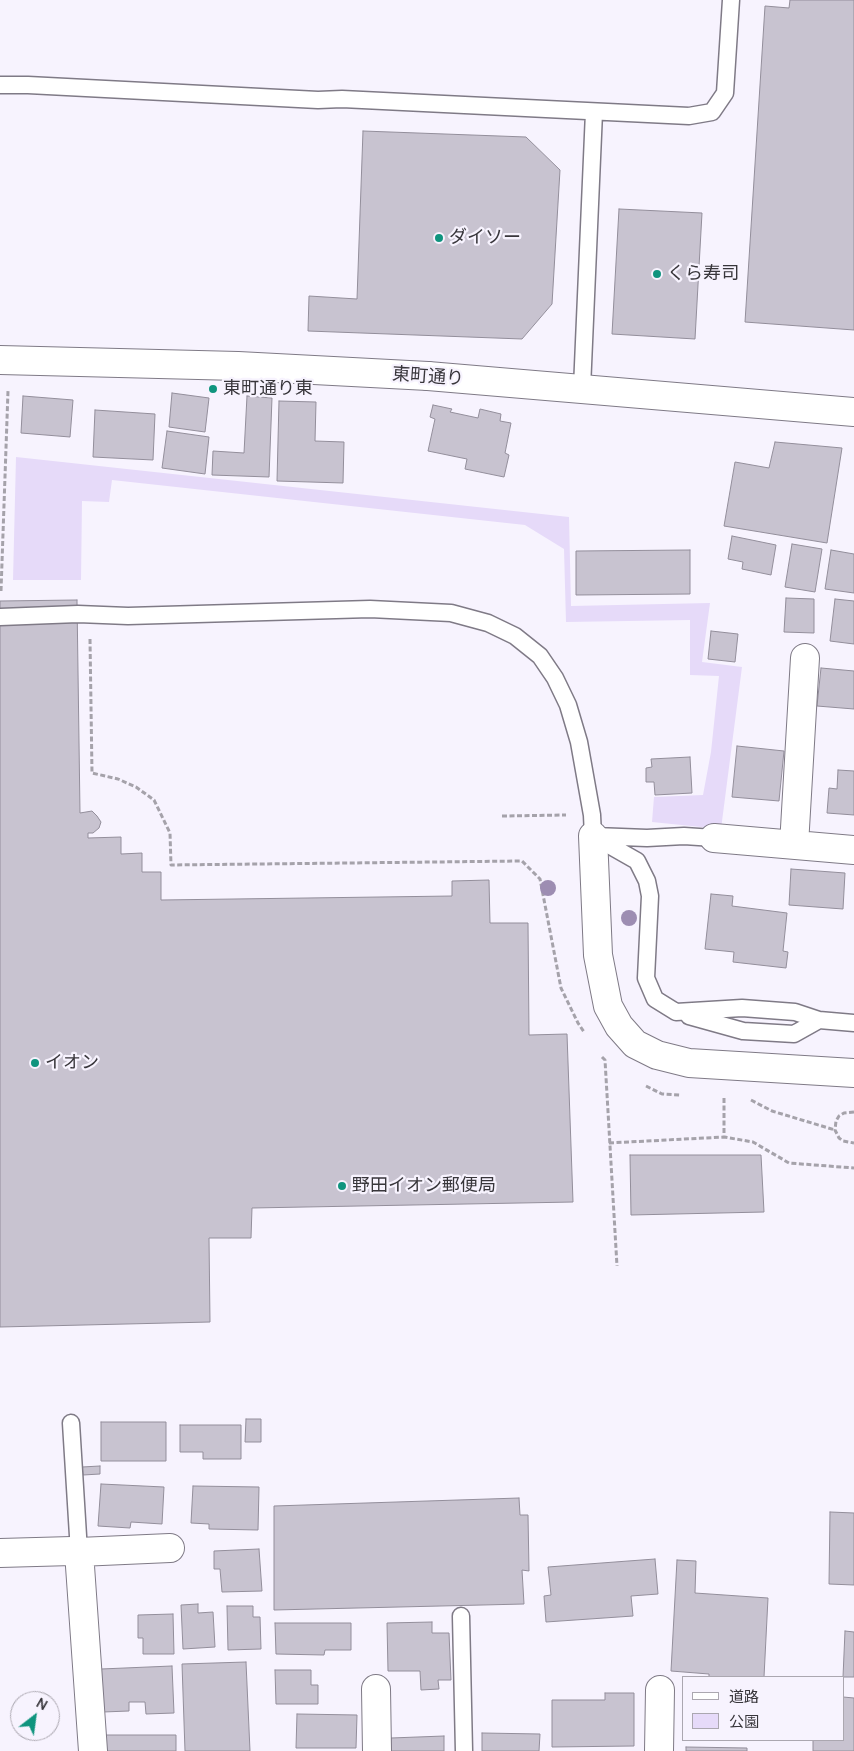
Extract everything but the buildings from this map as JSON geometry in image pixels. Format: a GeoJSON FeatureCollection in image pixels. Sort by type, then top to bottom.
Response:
{"type":"FeatureCollection","features":[{"type":"Feature","properties":{"kind":"street","name":"東町通り"},"geometry":{"type":"LineString","coordinates":[[5,360],[238,366],[428,376],[854,412]]}},
{"type":"Feature","properties":{"kind":"street"},"geometry":{"type":"LineString","coordinates":[[794,845],[805,658]]}},
{"type":"Feature","properties":{"kind":"street"},"geometry":{"type":"LineString","coordinates":[[593,836],[598,955],[608,1006],[619,1026],[635,1044],[657,1055],[689,1063],[854,1073]]}},
{"type":"Feature","properties":{"kind":"street"},"geometry":{"type":"LineString","coordinates":[[714,838],[854,850]]}},
{"type":"Feature","properties":{"kind":"street"},"geometry":{"type":"LineString","coordinates":[[0,1553],[170,1548]]}},
{"type":"Feature","properties":{"kind":"street"},"geometry":{"type":"LineString","coordinates":[[79,1552],[93,1751]]}},
{"type":"Feature","properties":{"kind":"street"},"geometry":{"type":"LineString","coordinates":[[376,1689],[377,1751]]}},
{"type":"Feature","properties":{"kind":"street"},"geometry":{"type":"LineString","coordinates":[[659,1751],[660,1690]]}},
{"type":"Feature","properties":{"kind":"lane"},"geometry":{"type":"LineString","coordinates":[[1,86],[28,85],[690,116],[712,112],[725,93],[731,0]]}},
{"type":"Feature","properties":{"kind":"lane"},"geometry":{"type":"LineString","coordinates":[[582,388],[594,112]]}},
{"type":"Feature","properties":{"kind":"lane"},"geometry":{"type":"LineString","coordinates":[[0,617],[78,614],[128,616],[370,609],[452,614],[488,623],[515,636],[540,656],[555,678],[568,705],[579,742],[592,815],[593,836]]}},
{"type":"Feature","properties":{"kind":"lane"},"geometry":{"type":"LineString","coordinates":[[593,836],[647,838],[684,836],[714,838]]}},
{"type":"Feature","properties":{"kind":"lane"},"geometry":{"type":"LineString","coordinates":[[593,836],[637,861],[647,881],[650,896],[646,978],[654,999],[676,1012],[743,1031],[794,1034],[819,1020]]}},
{"type":"Feature","properties":{"kind":"lane"},"geometry":{"type":"LineString","coordinates":[[676,1012],[742,1008],[795,1012],[819,1020],[854,1023]]}},
{"type":"Feature","properties":{"kind":"lane"},"geometry":{"type":"LineString","coordinates":[[71,1423],[79,1552]]}},
{"type":"Feature","properties":{"kind":"lane"},"geometry":{"type":"LineString","coordinates":[[461,1616],[464,1751]]}},
{"type":"Feature","properties":{"kind":"path"},"geometry":{"type":"LineString","coordinates":[[0,591],[5,360]]}},
{"type":"Feature","properties":{"kind":"path"},"geometry":{"type":"LineString","coordinates":[[90,638],[92,773],[118,778],[136,787],[154,800],[170,833],[171,865],[522,861],[540,879],[561,988],[578,1023],[588,1038]]}},
{"type":"Feature","properties":{"kind":"path"},"geometry":{"type":"LineString","coordinates":[[502,816],[567,815]]}},
{"type":"Feature","properties":{"kind":"path"},"geometry":{"type":"LineString","coordinates":[[599,1053],[604,1060],[617,1266]]}},
{"type":"Feature","properties":{"kind":"path"},"geometry":{"type":"LineString","coordinates":[[724,1098],[724,1137]]}},
{"type":"Feature","properties":{"kind":"path"},"geometry":{"type":"LineString","coordinates":[[772,1111],[835,1130]]}},
{"type":"Feature","properties":{"kind":"path"},"geometry":{"type":"LineString","coordinates":[[854,1112],[844,1113],[839,1116],[836,1121],[835,1130],[843,1142],[854,1143]]}},
{"type":"Feature","properties":{"kind":"path"},"geometry":{"type":"LineString","coordinates":[[609,1144],[724,1137],[753,1142],[789,1163],[854,1168]]}},
{"type":"Feature","properties":{"kind":"green space"},"geometry":{"type":"Polygon","coordinates":[[[16,457],[569,517],[571,606],[710,603],[702,662],[742,667],[721,829],[652,822],[654,797],[703,795],[711,752],[719,676],[690,675],[690,620],[566,622],[564,549],[525,525],[112,480],[109,502],[82,501],[81,580],[13,580],[16,457]]]}},
{"type":"Feature","properties":{"kind":"place","name":"ダイソー"},"geometry":{"type":"Point","coordinates":[439,238]}},
{"type":"Feature","properties":{"kind":"place","name":"くら寿司"},"geometry":{"type":"Point","coordinates":[657,274]}},
{"type":"Feature","properties":{"kind":"place","name":"東町通り東"},"geometry":{"type":"Point","coordinates":[213,389]}},
{"type":"Feature","properties":{"kind":"place","name":"イオン"},"geometry":{"type":"Point","coordinates":[35,1063]}},
{"type":"Feature","properties":{"kind":"place","name":"野田イオン郵便局"},"geometry":{"type":"Point","coordinates":[342,1186]}}]}
